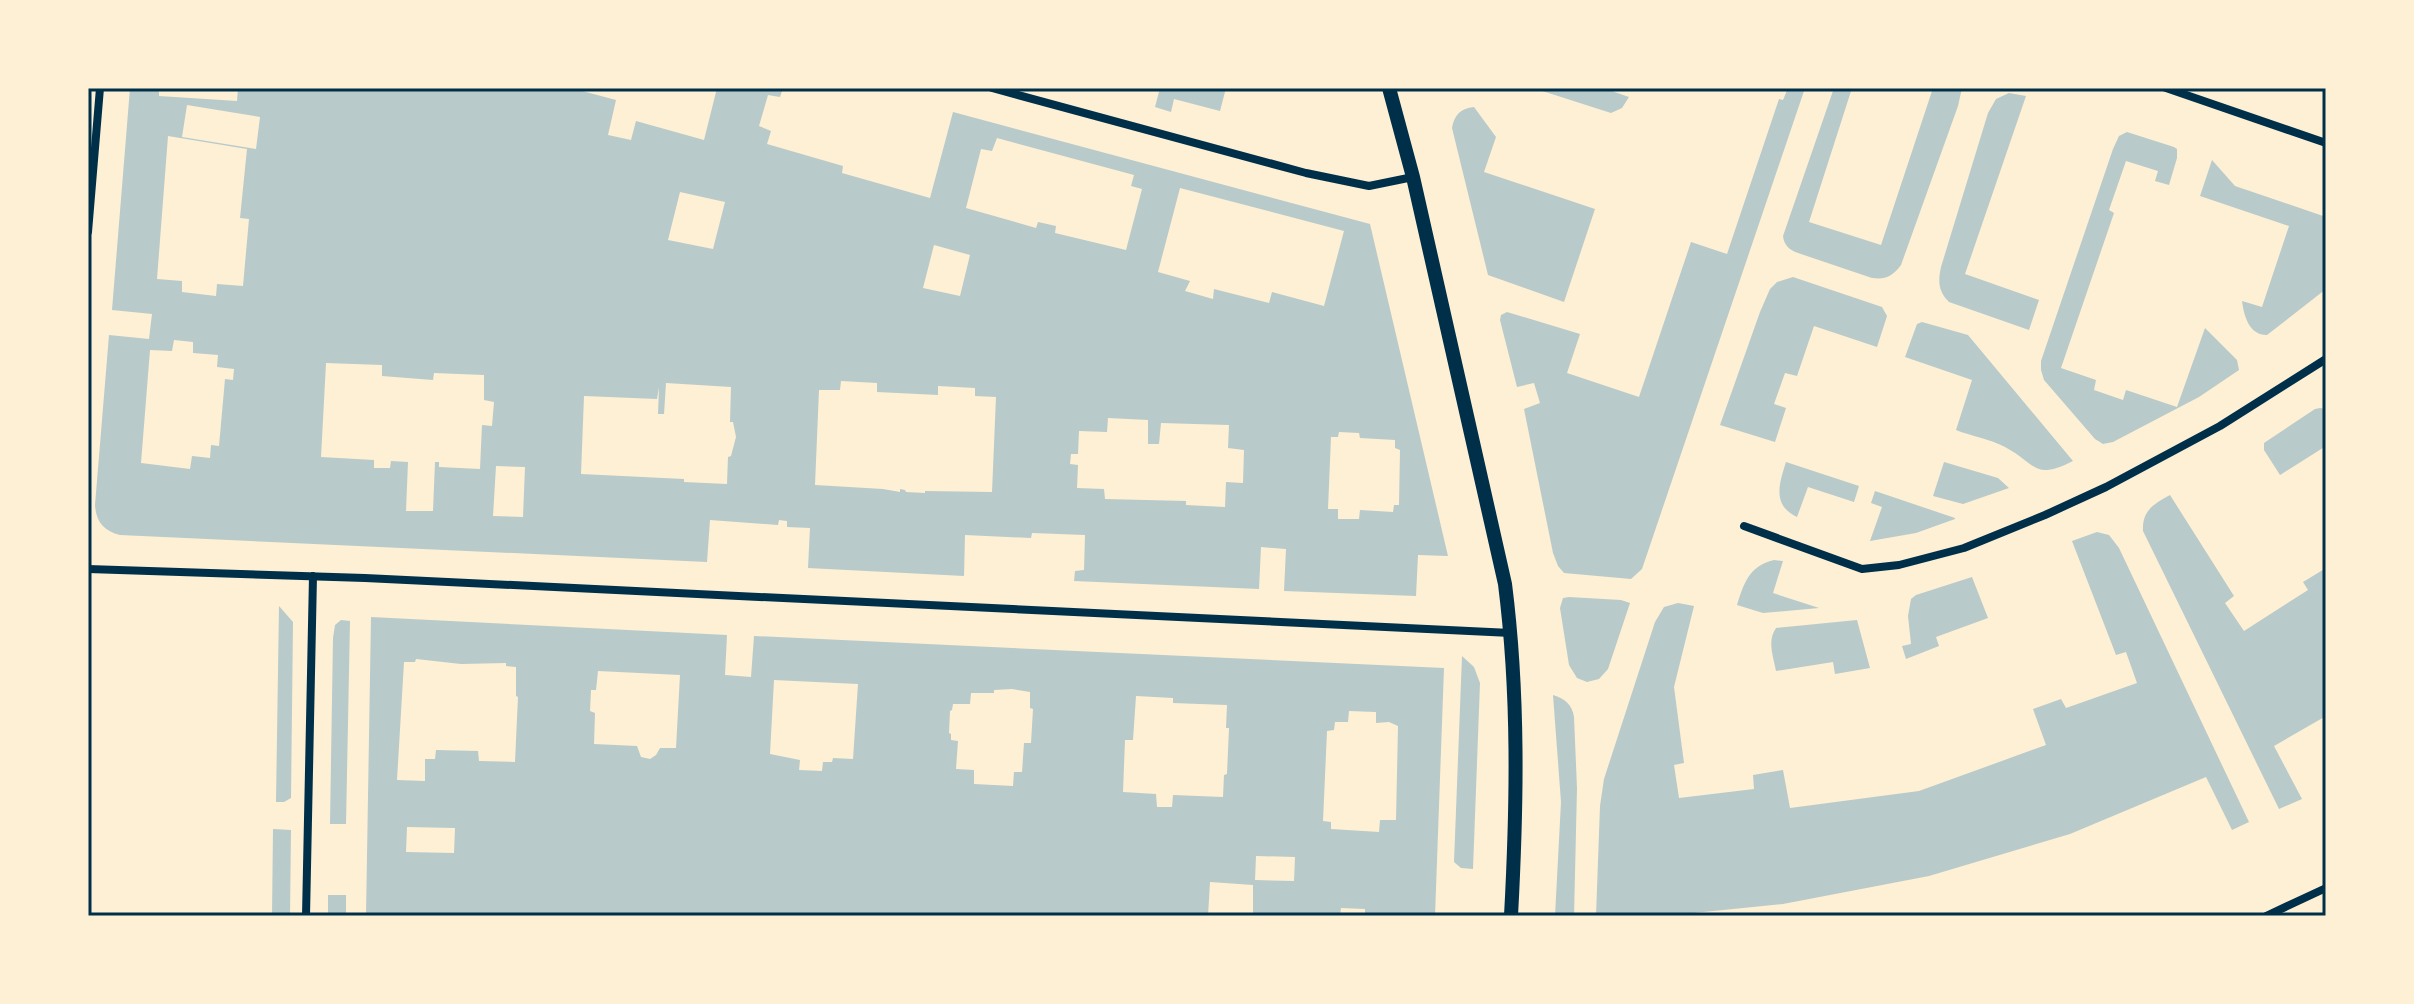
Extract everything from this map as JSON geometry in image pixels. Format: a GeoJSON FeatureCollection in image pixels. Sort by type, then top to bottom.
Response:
{"type":"FeatureCollection","features":[{"type":"Feature","properties":{"kind":"street"},"geometry":{"type":"LineString","coordinates":[[88,232],[100,88]]}},
{"type":"Feature","properties":{"kind":"street"},"geometry":{"type":"LineString","coordinates":[[992,88],[1306,173],[1369,186],[1413,177]]}},
{"type":"Feature","properties":{"kind":"street"},"geometry":{"type":"LineString","coordinates":[[1389,88],[1413,177],[1505,584],[1511,633],[1517,754],[1511,916]]}},
{"type":"Feature","properties":{"kind":"street"},"geometry":{"type":"LineString","coordinates":[[2166,88],[2326,143]]}},
{"type":"Feature","properties":{"kind":"street"},"geometry":{"type":"LineString","coordinates":[[1744,526],[1862,569],[1899,565],[1953,551],[2106,487],[2220,426],[2326,359]]}},
{"type":"Feature","properties":{"kind":"street"},"geometry":{"type":"LineString","coordinates":[[88,569],[313,576],[1511,633]]}},
{"type":"Feature","properties":{"kind":"street"},"geometry":{"type":"LineString","coordinates":[[306,916],[313,576]]}},
{"type":"Feature","properties":{"kind":"street"},"geometry":{"type":"LineString","coordinates":[[2266,916],[2326,888]]}},
{"type":"Feature","properties":{"kind":"shaded area"},"geometry":{"type":"Polygon","coordinates":[[[130,88],[159,88],[159,96],[237,101],[238,88],[571,88],[616,100],[608,135],[631,140],[636,121],[704,140],[717,88],[783,88],[780,97],[768,95],[759,126],[771,131],[767,144],[843,166],[842,173],[930,198],[953,112],[1370,224],[1448,556],[1418,555],[1416,596],[1284,591],[1286,549],[1261,547],[1259,589],[1074,581],[1075,571],[1084,570],[1085,535],[1032,533],[1031,538],[965,535],[964,576],[808,568],[810,528],[787,527],[787,521],[779,520],[778,525],[710,520],[707,562],[120,535],[102,525],[95,505],[109,335],[149,339],[152,314],[112,310],[130,88]],[[187,105],[182,137],[256,149],[260,117],[187,105]],[[168,136],[157,279],[182,281],[182,292],[216,296],[217,284],[243,286],[249,219],[240,218],[247,149],[168,136]],[[997,138],[992,151],[981,149],[966,208],[1036,228],[1038,222],[1056,226],[1055,233],[1126,250],[1142,189],[1131,186],[1134,175],[997,138]],[[1180,188],[1158,272],[1190,281],[1185,291],[1213,299],[1214,289],[1269,303],[1272,292],[1324,306],[1344,231],[1180,188]],[[680,192],[668,240],[713,249],[725,202],[680,192]],[[934,245],[923,288],[960,296],[970,255],[934,245]],[[174,340],[172,351],[150,350],[141,463],[190,469],[192,456],[210,458],[211,445],[219,446],[225,379],[233,380],[234,369],[217,367],[218,355],[193,353],[193,342],[174,340]],[[326,363],[321,457],[374,460],[374,468],[390,468],[391,461],[408,462],[406,511],[433,511],[435,462],[439,462],[439,467],[480,469],[482,425],[492,426],[494,402],[484,400],[484,375],[434,373],[433,380],[382,376],[382,365],[326,363]],[[841,381],[840,390],[819,390],[815,485],[925,493],[992,492],[996,397],[975,396],[975,388],[938,386],[938,395],[877,392],[877,383],[841,381]],[[666,383],[664,414],[658,414],[659,387],[657,399],[584,396],[581,474],[727,484],[728,457],[731,456],[736,437],[733,422],[730,422],[731,387],[666,383]],[[1108,418],[1107,432],[1079,431],[1078,454],[1071,454],[1070,464],[1078,465],[1077,488],[1104,489],[1105,499],[1186,501],[1186,505],[1225,507],[1226,482],[1243,483],[1244,450],[1228,448],[1229,425],[1161,423],[1159,444],[1148,444],[1148,420],[1108,418]],[[1339,432],[1338,437],[1331,437],[1328,509],[1338,509],[1338,519],[1359,519],[1360,510],[1393,512],[1394,505],[1399,505],[1400,450],[1395,448],[1395,440],[1360,438],[1359,433],[1339,432]],[[496,466],[493,516],[523,517],[525,467],[496,466]]]}},
{"type":"Feature","properties":{"kind":"shaded area"},"geometry":{"type":"Polygon","coordinates":[[[1160,88],[1226,88],[1220,111],[1174,99],[1171,112],[1155,107],[1160,88]]]}},
{"type":"Feature","properties":{"kind":"shaded area"},"geometry":{"type":"Polygon","coordinates":[[[1533,88],[1603,88],[1629,97],[1622,108],[1611,113],[1533,88]]]}},
{"type":"Feature","properties":{"kind":"shaded area"},"geometry":{"type":"Polygon","coordinates":[[[1788,88],[1805,88],[1642,569],[1631,579],[1564,573],[1553,553],[1524,409],[1540,403],[1534,383],[1517,387],[1501,315],[1507,312],[1580,334],[1567,373],[1639,397],[1691,242],[1727,254],[1779,99],[1783,100],[1788,88]]]}},
{"type":"Feature","properties":{"kind":"shaded area"},"geometry":{"type":"Polygon","coordinates":[[[1834,88],[1852,88],[1809,222],[1881,245],[1933,88],[1962,88],[1901,265],[1885,278],[1872,278],[1798,253],[1788,247],[1783,236],[1834,88]]]}},
{"type":"Feature","properties":{"kind":"shaded area"},"geometry":{"type":"Polygon","coordinates":[[[2009,93],[2026,96],[1965,274],[2039,300],[2029,330],[1949,302],[1939,281],[1988,113],[1996,99],[2009,93]]]}},
{"type":"Feature","properties":{"kind":"shaded area"},"geometry":{"type":"Polygon","coordinates":[[[1474,107],[1496,137],[1484,172],[1595,209],[1564,302],[1488,275],[1452,128],[1459,113],[1474,107]]]}},
{"type":"Feature","properties":{"kind":"shaded area"},"geometry":{"type":"Polygon","coordinates":[[[2127,132],[2174,147],[2177,158],[2169,185],[2155,181],[2158,171],[2126,161],[2109,210],[2114,213],[2061,368],[2096,380],[2094,390],[2123,400],[2126,390],[2177,407],[2205,328],[2237,360],[2239,370],[2199,397],[2113,442],[2103,444],[2095,439],[2044,380],[2041,361],[2113,149],[2119,136],[2127,132]]]}},
{"type":"Feature","properties":{"kind":"shaded area"},"geometry":{"type":"Polygon","coordinates":[[[2212,160],[2235,186],[2326,217],[2326,289],[2267,335],[2252,328],[2242,301],[2262,307],[2289,226],[2200,196],[2212,160]]]}},
{"type":"Feature","properties":{"kind":"shaded area"},"geometry":{"type":"Polygon","coordinates":[[[1793,277],[1882,307],[1887,316],[1877,347],[1814,326],[1797,376],[1785,373],[1774,404],[1786,408],[1775,442],[1720,425],[1770,289],[1777,282],[1793,277]]]}},
{"type":"Feature","properties":{"kind":"shaded area"},"geometry":{"type":"Polygon","coordinates":[[[1922,322],[1968,335],[2073,461],[2042,470],[1999,444],[1956,430],[1972,380],[1905,357],[1917,324],[1922,322]]]}},
{"type":"Feature","properties":{"kind":"shaded area"},"geometry":{"type":"Polygon","coordinates":[[[2320,408],[2326,409],[2326,446],[2280,475],[2264,450],[2264,443],[2320,408]]]}},
{"type":"Feature","properties":{"kind":"shaded area"},"geometry":{"type":"Polygon","coordinates":[[[1786,462],[1859,486],[1854,502],[1808,487],[1797,517],[1781,500],[1780,486],[1786,462]]]}},
{"type":"Feature","properties":{"kind":"shaded area"},"geometry":{"type":"Polygon","coordinates":[[[1944,462],[1998,478],[2009,488],[1963,504],[1933,496],[1944,462]]]}},
{"type":"Feature","properties":{"kind":"shaded area"},"geometry":{"type":"Polygon","coordinates":[[[1875,491],[1955,519],[1916,533],[1870,541],[1882,507],[1871,503],[1875,491]]]}},
{"type":"Feature","properties":{"kind":"shaded area"},"geometry":{"type":"Polygon","coordinates":[[[2170,495],[2234,596],[2225,603],[2244,631],[2308,590],[2303,582],[2326,568],[2326,716],[2274,746],[2302,799],[2279,809],[2143,531],[2147,513],[2170,495]]]}},
{"type":"Feature","properties":{"kind":"shaded area"},"geometry":{"type":"Polygon","coordinates":[[[2097,532],[2109,535],[2119,548],[2249,822],[2232,830],[2206,777],[2070,834],[1929,876],[1783,904],[1664,916],[1596,916],[1600,806],[1604,779],[1655,622],[1664,607],[1678,603],[1694,606],[1674,687],[1684,763],[1674,765],[1679,798],[1754,789],[1753,775],[1783,770],[1790,808],[1919,791],[2046,745],[2033,709],[2061,699],[2066,708],[2137,683],[2126,652],[2116,655],[2072,541],[2097,532]]]}},
{"type":"Feature","properties":{"kind":"shaded area"},"geometry":{"type":"Polygon","coordinates":[[[1774,560],[1783,561],[1773,593],[1819,608],[1763,613],[1737,605],[1753,571],[1774,560]]]}},
{"type":"Feature","properties":{"kind":"shaded area"},"geometry":{"type":"Polygon","coordinates":[[[1972,577],[1988,618],[1936,637],[1939,646],[1906,659],[1902,646],[1911,644],[1908,616],[1911,599],[1972,577]]]}},
{"type":"Feature","properties":{"kind":"shaded area"},"geometry":{"type":"Polygon","coordinates":[[[1563,598],[1630,603],[1608,669],[1599,679],[1587,682],[1577,678],[1569,665],[1560,608],[1563,598]]]}},
{"type":"Feature","properties":{"kind":"shaded area"},"geometry":{"type":"Polygon","coordinates":[[[279,606],[293,622],[291,798],[284,802],[276,802],[279,606]]]}},
{"type":"Feature","properties":{"kind":"shaded area"},"geometry":{"type":"Polygon","coordinates":[[[371,617],[727,635],[725,675],[751,677],[754,636],[1444,668],[1435,916],[1365,916],[1365,909],[1341,908],[1340,916],[1253,916],[1253,885],[1210,882],[1208,916],[366,916],[371,617]],[[416,659],[415,662],[404,662],[397,780],[425,781],[425,759],[435,759],[436,750],[478,751],[479,761],[515,762],[516,667],[506,666],[506,663],[461,664],[416,659]],[[598,671],[596,690],[591,690],[590,711],[595,713],[594,744],[637,746],[641,757],[650,759],[660,748],[676,748],[680,675],[598,671]],[[774,680],[770,754],[800,760],[799,770],[822,771],[823,762],[832,762],[833,758],[853,759],[858,684],[774,680]],[[1012,689],[994,690],[994,693],[971,693],[970,704],[953,704],[949,733],[951,740],[958,741],[956,769],[974,770],[974,784],[1013,786],[1014,772],[1022,772],[1024,743],[1031,743],[1033,709],[1030,708],[1030,692],[1012,689]],[[1136,696],[1133,740],[1125,740],[1123,792],[1156,794],[1157,807],[1172,807],[1173,795],[1223,797],[1229,728],[1226,728],[1227,705],[1173,703],[1173,698],[1136,696]],[[1349,711],[1348,722],[1335,722],[1334,730],[1327,731],[1323,821],[1331,822],[1331,829],[1379,832],[1380,820],[1396,820],[1398,726],[1389,722],[1376,723],[1376,712],[1349,711]],[[407,827],[406,852],[454,853],[455,828],[407,827]],[[1256,856],[1255,880],[1294,881],[1295,857],[1256,856]]]}},
{"type":"Feature","properties":{"kind":"shaded area"},"geometry":{"type":"Polygon","coordinates":[[[341,620],[350,621],[346,824],[330,824],[333,638],[335,625],[341,620]]]}},
{"type":"Feature","properties":{"kind":"shaded area"},"geometry":{"type":"Polygon","coordinates":[[[1857,620],[1870,668],[1835,674],[1833,662],[1776,671],[1771,643],[1776,628],[1857,620]]]}},
{"type":"Feature","properties":{"kind":"shaded area"},"geometry":{"type":"Polygon","coordinates":[[[1462,656],[1474,667],[1480,683],[1473,869],[1461,868],[1454,862],[1462,656]]]}},
{"type":"Feature","properties":{"kind":"shaded area"},"geometry":{"type":"Polygon","coordinates":[[[1553,695],[1567,703],[1574,717],[1577,788],[1574,916],[1555,916],[1561,802],[1553,695]]]}},
{"type":"Feature","properties":{"kind":"shaded area"},"geometry":{"type":"Polygon","coordinates":[[[273,829],[291,830],[290,916],[272,916],[273,829]]]}},
{"type":"Feature","properties":{"kind":"shaded area"},"geometry":{"type":"Polygon","coordinates":[[[328,895],[346,895],[346,916],[328,916],[328,895]]]}}]}
